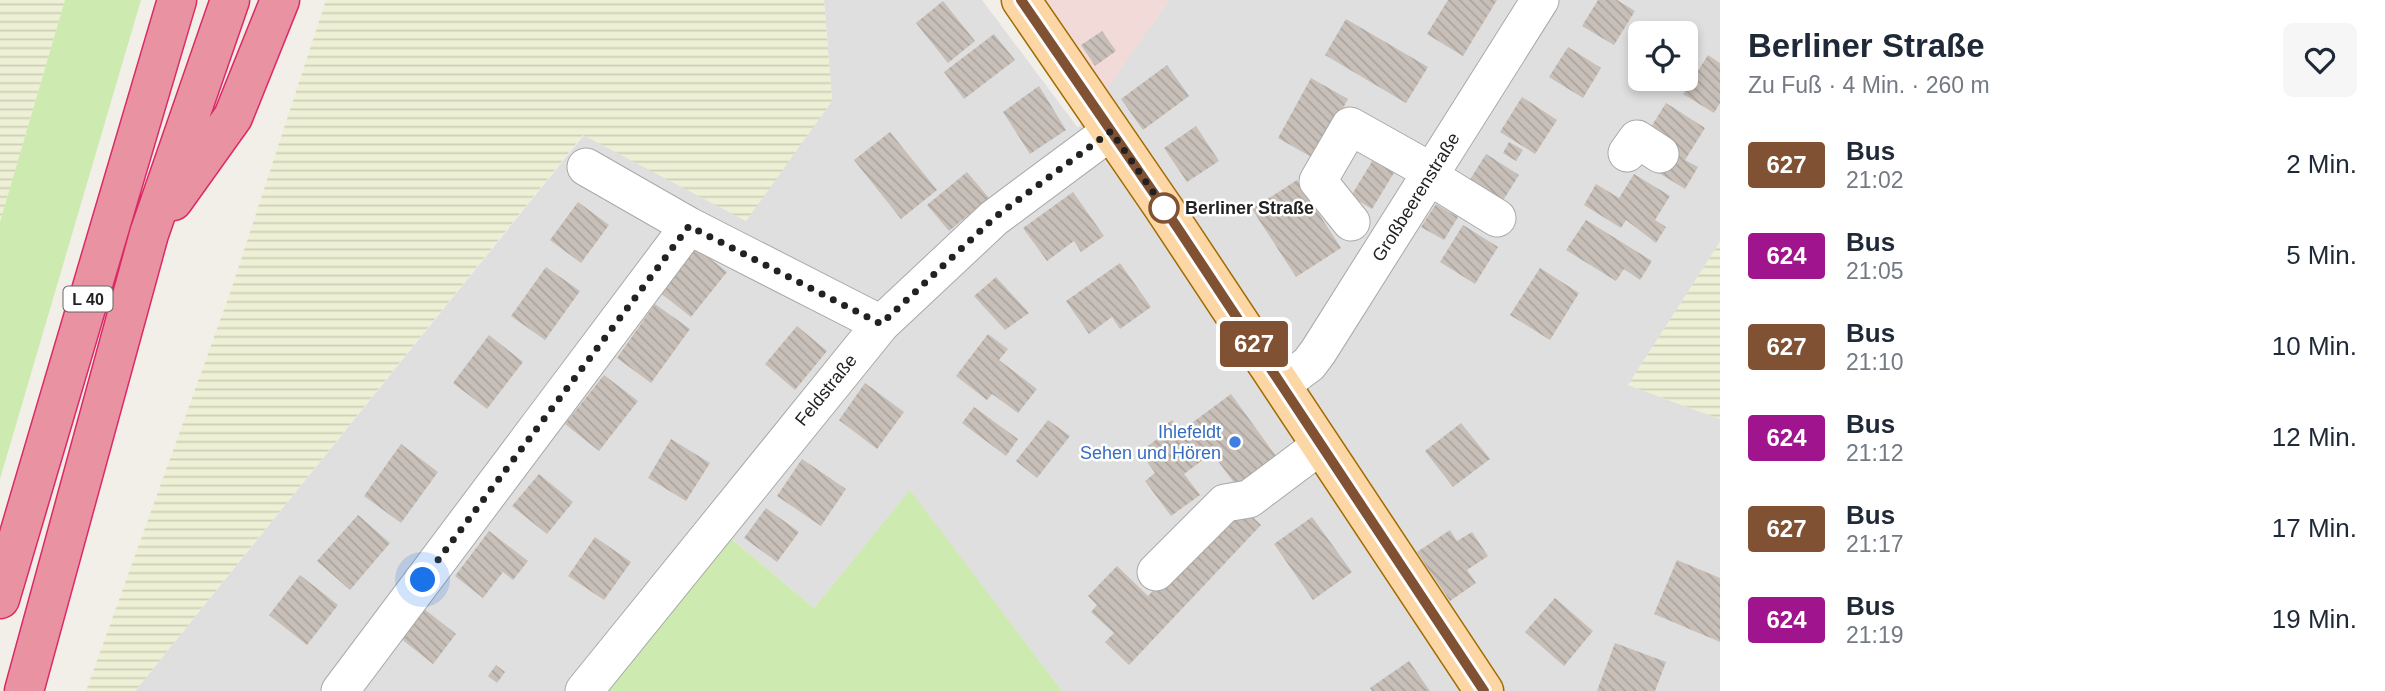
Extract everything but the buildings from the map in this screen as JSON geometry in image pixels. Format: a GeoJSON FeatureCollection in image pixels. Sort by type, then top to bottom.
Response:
{"type":"FeatureCollection","features":[{"type":"Feature","properties":{"kind":"highway","name":"L 40"},"geometry":{"type":"LineString","coordinates":[[0,599],[177,0]]}},
{"type":"Feature","properties":{"kind":"highway","name":"L 40"},"geometry":{"type":"LineString","coordinates":[[24,691],[149,234],[230,0]]}},
{"type":"Feature","properties":{"kind":"highway"},"geometry":{"type":"LineString","coordinates":[[149,234],[233,117],[280,0]]}},
{"type":"Feature","properties":{"kind":"main road"},"geometry":{"type":"LineString","coordinates":[[1021,0],[1484,691]]}},
{"type":"Feature","properties":{"kind":"street","name":"Großbeerenstraße"},"geometry":{"type":"LineString","coordinates":[[1281,385],[1309,364],[1318,352],[1540,0]]}},
{"type":"Feature","properties":{"kind":"street"},"geometry":{"type":"LineString","coordinates":[[1351,222],[1318,181],[1350,126],[1431,174],[1497,218]]}},
{"type":"Feature","properties":{"kind":"street","name":"Feldstraße"},"geometry":{"type":"LineString","coordinates":[[584,691],[881,324],[994,218],[1111,131]]}},
{"type":"Feature","properties":{"kind":"street"},"geometry":{"type":"LineString","coordinates":[[586,167],[689,226],[881,324]]}},
{"type":"Feature","properties":{"kind":"street"},"geometry":{"type":"LineString","coordinates":[[340,691],[689,226]]}},
{"type":"Feature","properties":{"kind":"street"},"geometry":{"type":"LineString","coordinates":[[1156,572],[1225,503],[1249,499],[1321,445]]}},
{"type":"Feature","properties":{"kind":"shaded area"},"geometry":{"type":"Polygon","coordinates":[[[824,0],[982,0],[1078,128],[1169,0],[1720,0],[1720,242],[1628,385],[1720,419],[1720,691],[1062,691],[910,491],[814,608],[716,526],[584,691],[135,691],[584,135],[746,220],[832,101],[824,0]]]}},
{"type":"Feature","properties":{"kind":"shaded area"},"geometry":{"type":"Polygon","coordinates":[[[1041,0],[1169,0],[1105,92],[1041,0]]]}},
{"type":"Feature","properties":{"kind":"green space"},"geometry":{"type":"Polygon","coordinates":[[[0,0],[65,0],[0,222],[0,0]]]}},
{"type":"Feature","properties":{"kind":"green space"},"geometry":{"type":"Polygon","coordinates":[[[65,0],[141,0],[0,479],[0,222],[65,0]]]}},
{"type":"Feature","properties":{"kind":"green space"},"geometry":{"type":"Polygon","coordinates":[[[326,0],[824,0],[832,101],[746,221],[583,135],[135,691],[86,691],[230,293],[326,0]]]}},
{"type":"Feature","properties":{"kind":"green space"},"geometry":{"type":"Polygon","coordinates":[[[1720,242],[1720,419],[1628,385],[1720,242]]]}},
{"type":"Feature","properties":{"kind":"green space"},"geometry":{"type":"Polygon","coordinates":[[[910,490],[1062,691],[584,691],[716,526],[814,608],[910,490]]]}},
{"type":"Feature","properties":{"kind":"bus line","name":"627"},"geometry":{"type":"LineString","coordinates":[[1021,0],[1177,227],[1484,691]]}},
{"type":"Feature","properties":{"kind":"place","name":"Berliner Straße"},"geometry":{"type":"Point","coordinates":[1164,208]}},
{"type":"Feature","properties":{"kind":"place","name":"Ihlefeldt Sehen und Hören"},"geometry":{"type":"Point","coordinates":[1235,442]}},
{"type":"Feature","properties":{"kind":"route"},"geometry":{"type":"LineString","coordinates":[[423,580],[689,226],[881,324],[994,218],[1111,131],[1164,208]]}}]}
